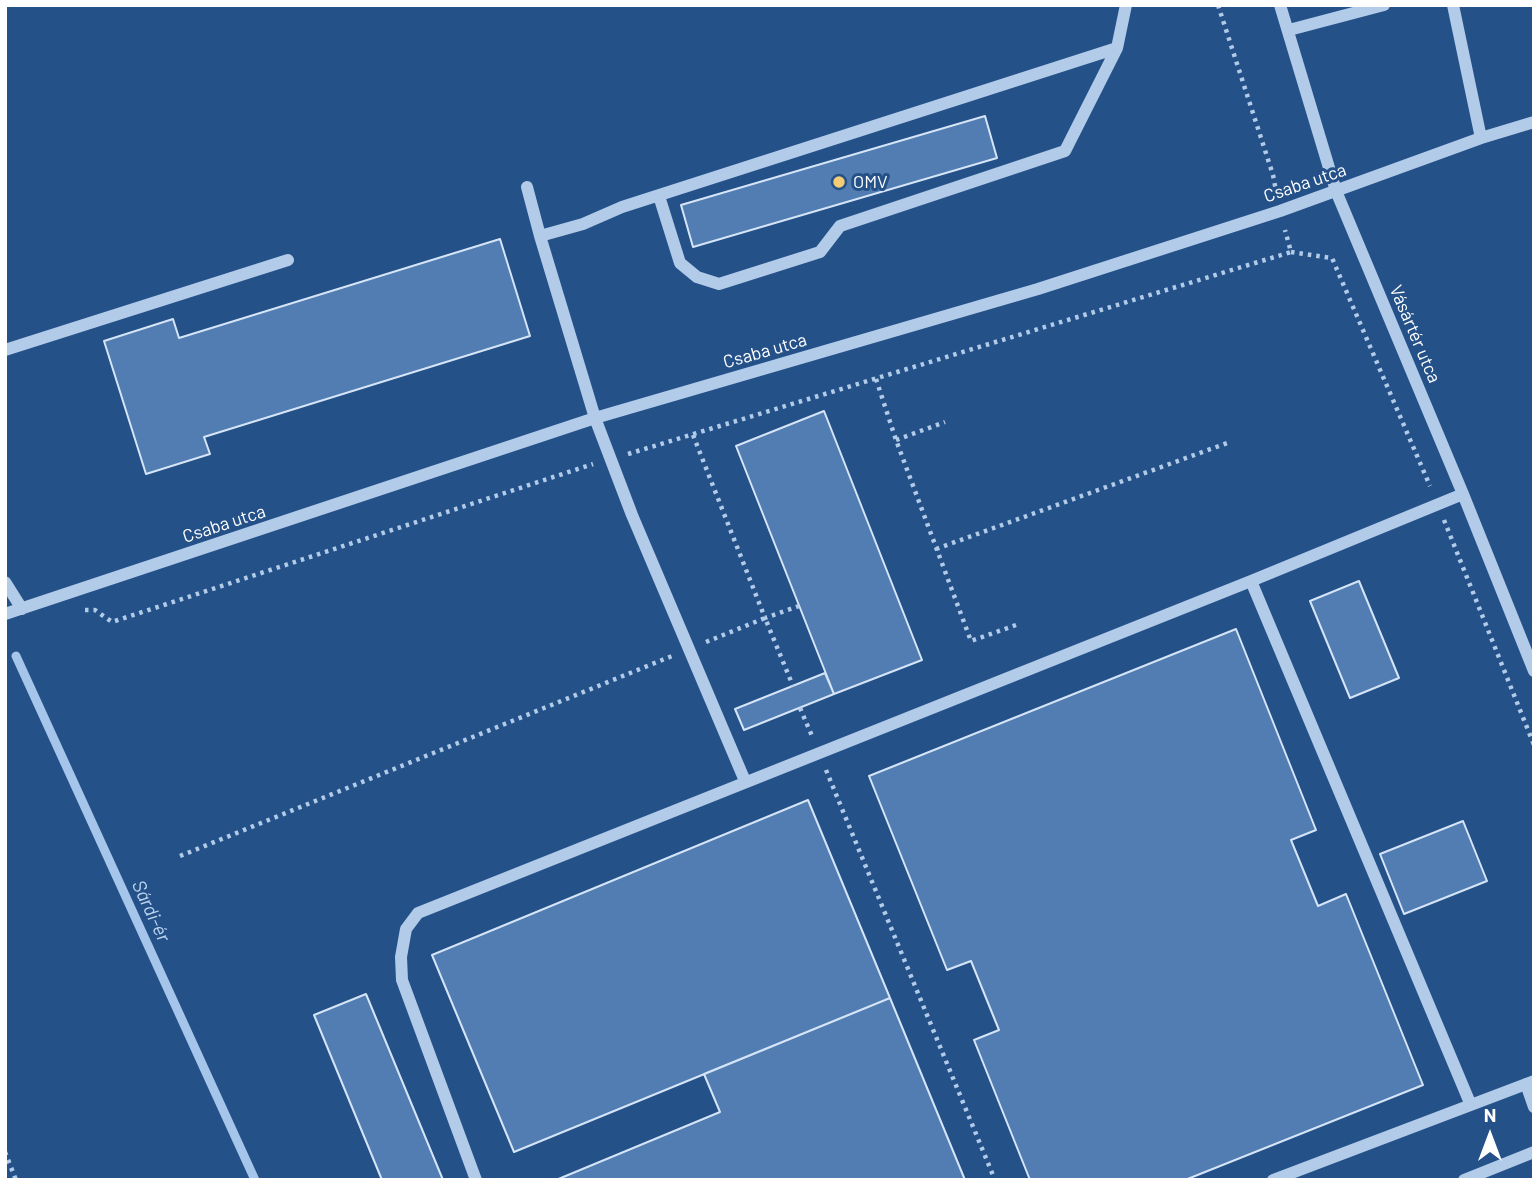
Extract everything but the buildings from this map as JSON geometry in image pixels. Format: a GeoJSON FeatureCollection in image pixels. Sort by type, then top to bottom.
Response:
{"type":"FeatureCollection","features":[{"type":"Feature","properties":{"kind":"street"},"geometry":{"type":"LineString","coordinates":[[659,196],[680,263],[697,277],[719,284],[820,252],[840,226],[1065,151],[1117,48],[1126,5]]}},
{"type":"Feature","properties":{"kind":"street","name":"Vásártér utca"},"geometry":{"type":"LineString","coordinates":[[1280,5],[1336,191],[1534,671]]}},
{"type":"Feature","properties":{"kind":"street"},"geometry":{"type":"LineString","coordinates":[[1289,30],[1384,5]]}},
{"type":"Feature","properties":{"kind":"street"},"geometry":{"type":"LineString","coordinates":[[1453,5],[1481,138]]}},
{"type":"Feature","properties":{"kind":"street"},"geometry":{"type":"LineString","coordinates":[[540,236],[583,224],[622,207],[1117,48]]}},
{"type":"Feature","properties":{"kind":"street","name":"Csaba utca"},"geometry":{"type":"LineString","coordinates":[[5,614],[595,418],[1038,289],[1336,191],[1481,138],[1534,122]]}},
{"type":"Feature","properties":{"kind":"street"},"geometry":{"type":"LineString","coordinates":[[527,187],[595,418],[632,515],[745,781]]}},
{"type":"Feature","properties":{"kind":"street"},"geometry":{"type":"LineString","coordinates":[[5,350],[288,260]]}},
{"type":"Feature","properties":{"kind":"street"},"geometry":{"type":"LineString","coordinates":[[476,1180],[402,980],[401,957],[406,929],[418,913],[1463,494]]}},
{"type":"Feature","properties":{"kind":"street"},"geometry":{"type":"LineString","coordinates":[[1251,581],[1470,1103]]}},
{"type":"Feature","properties":{"kind":"street"},"geometry":{"type":"LineString","coordinates":[[5,582],[22,609]]}},
{"type":"Feature","properties":{"kind":"street"},"geometry":{"type":"LineString","coordinates":[[1273,1180],[1530,1082],[1534,1107]]}},
{"type":"Feature","properties":{"kind":"street"},"geometry":{"type":"LineString","coordinates":[[1464,1180],[1534,1152]]}},
{"type":"Feature","properties":{"kind":"path"},"geometry":{"type":"LineString","coordinates":[[1291,252],[1332,258],[1438,503],[1534,746]]}},
{"type":"Feature","properties":{"kind":"path"},"geometry":{"type":"LineString","coordinates":[[876,379],[971,641],[1016,625]]}},
{"type":"Feature","properties":{"kind":"path"},"geometry":{"type":"LineString","coordinates":[[896,440],[945,422]]}},
{"type":"Feature","properties":{"kind":"path"},"geometry":{"type":"LineString","coordinates":[[694,435],[793,686]]}},
{"type":"Feature","properties":{"kind":"path"},"geometry":{"type":"LineString","coordinates":[[936,549],[1230,442]]}},
{"type":"Feature","properties":{"kind":"path"},"geometry":{"type":"LineString","coordinates":[[180,856],[799,606]]}},
{"type":"Feature","properties":{"kind":"path"},"geometry":{"type":"LineString","coordinates":[[800,708],[995,1180]]}},
{"type":"Feature","properties":{"kind":"path"},"geometry":{"type":"LineString","coordinates":[[5,1152],[16,1180]]}},
{"type":"Feature","properties":{"kind":"waterway","name":"Sárdi-ér"},"geometry":{"type":"LineString","coordinates":[[16,656],[255,1180]]}},
{"type":"Feature","properties":{"kind":"place","name":"OMV"},"geometry":{"type":"Point","coordinates":[839,182]}}]}
